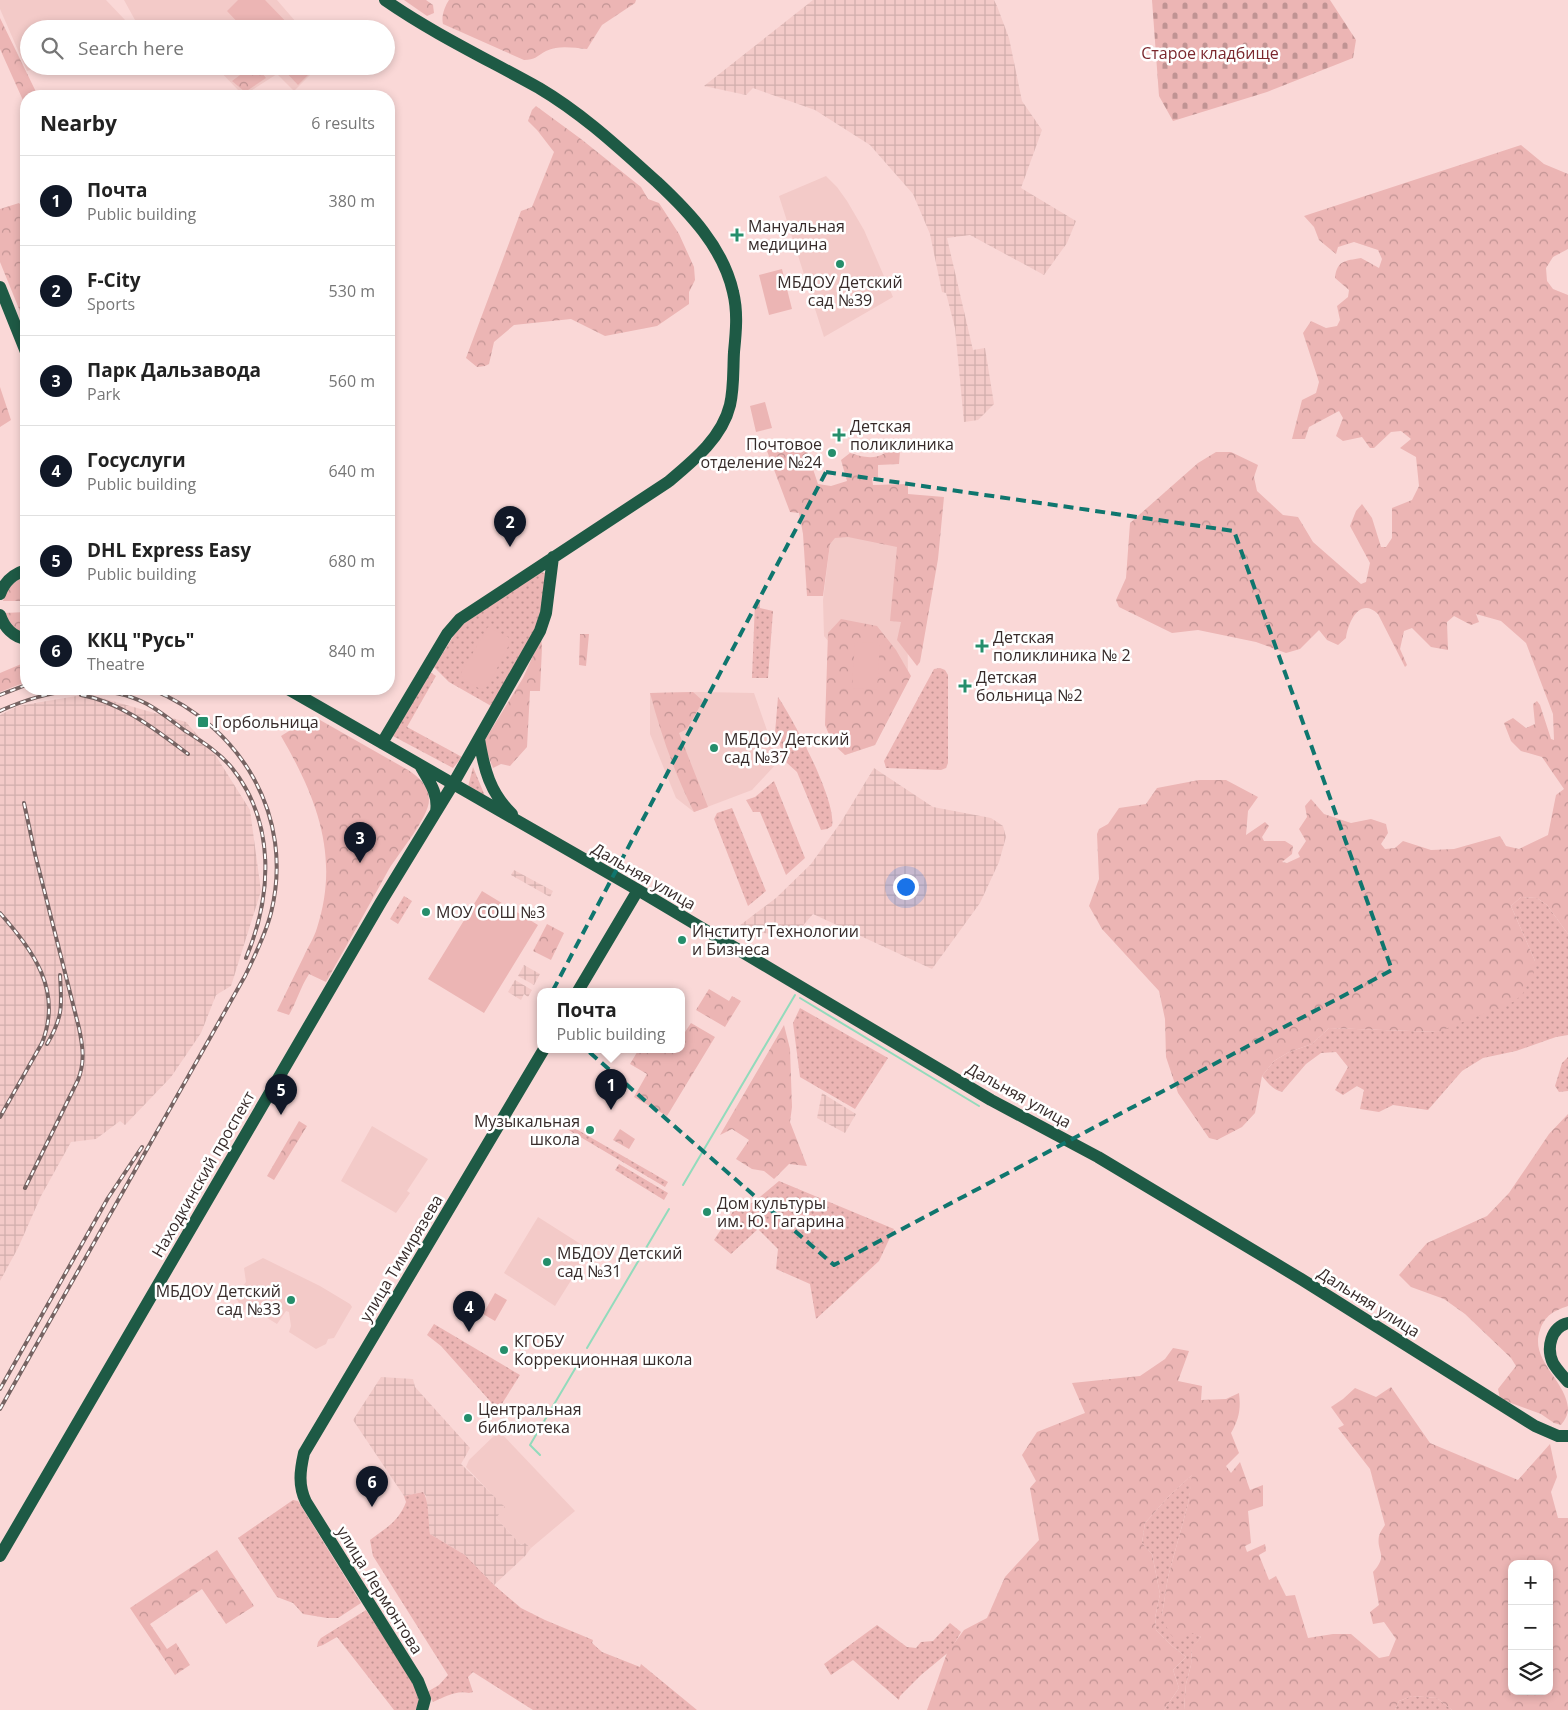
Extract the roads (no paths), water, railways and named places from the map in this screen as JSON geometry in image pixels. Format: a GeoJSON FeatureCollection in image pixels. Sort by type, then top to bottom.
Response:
{"type":"FeatureCollection","features":[{"type":"Feature","properties":{"kind":"main road"},"geometry":{"type":"LineString","coordinates":[[382,743],[453,626],[469,612],[668,482],[690,464],[718,433],[723,425],[730,403],[736,324],[736,306],[733,290],[719,257],[709,240],[679,202],[595,127],[539,89],[430,30],[385,0]]}},
{"type":"Feature","properties":{"kind":"main road"},"geometry":{"type":"LineString","coordinates":[[0,287],[20,337]]}},
{"type":"Feature","properties":{"kind":"main road","name":"Находкинский проспект"},"geometry":{"type":"LineString","coordinates":[[0,1556],[381,902],[453,784],[540,631],[546,613],[553,557]]}},
{"type":"Feature","properties":{"kind":"main road"},"geometry":{"type":"LineString","coordinates":[[0,594],[16,575]]}},
{"type":"Feature","properties":{"kind":"main road"},"geometry":{"type":"LineString","coordinates":[[2,620],[11,632],[20,637]]}},
{"type":"Feature","properties":{"kind":"main road","name":"Дальняя улица"},"geometry":{"type":"LineString","coordinates":[[298,695],[638,890],[991,1100],[1098,1157],[1301,1279],[1535,1426],[1558,1436],[1568,1436]]}},
{"type":"Feature","properties":{"kind":"main road"},"geometry":{"type":"LineString","coordinates":[[479,739],[484,768],[494,793],[521,823]]}},
{"type":"Feature","properties":{"kind":"main road"},"geometry":{"type":"LineString","coordinates":[[420,765],[434,788],[436,812]]}},
{"type":"Feature","properties":{"kind":"main road"},"geometry":{"type":"LineString","coordinates":[[580,988],[638,890]]}},
{"type":"Feature","properties":{"kind":"main road","name":"улица Тимирязева"},"geometry":{"type":"LineString","coordinates":[[300,1488],[300,1468],[304,1453],[542,1053]]}},
{"type":"Feature","properties":{"kind":"main road"},"geometry":{"type":"LineString","coordinates":[[1568,1323],[1558,1328],[1552,1337],[1550,1352],[1556,1368],[1568,1382]]}},
{"type":"Feature","properties":{"kind":"main road","name":"улица Лермонтова"},"geometry":{"type":"LineString","coordinates":[[300,1488],[306,1502],[418,1681],[424,1699],[422,1710]]}},
{"type":"Feature","properties":{"kind":"waterway"},"geometry":{"type":"LineString","coordinates":[[683,1185],[795,995]]}},
{"type":"Feature","properties":{"kind":"waterway"},"geometry":{"type":"LineString","coordinates":[[800,998],[979,1106]]}},
{"type":"Feature","properties":{"kind":"waterway"},"geometry":{"type":"LineString","coordinates":[[587,1348],[669,1209]]}},
{"type":"Feature","properties":{"kind":"waterway"},"geometry":{"type":"LineString","coordinates":[[540,1455],[530,1445],[582,1357]]}},
{"type":"Feature","properties":{"kind":"railway"},"geometry":{"type":"LineString","coordinates":[[0,695],[20,687]]}},
{"type":"Feature","properties":{"kind":"railway"},"geometry":{"type":"LineString","coordinates":[[0,711],[47,695]]}},
{"type":"Feature","properties":{"kind":"railway"},"geometry":{"type":"LineString","coordinates":[[81,695],[124,710],[188,754]]}},
{"type":"Feature","properties":{"kind":"railway"},"geometry":{"type":"LineString","coordinates":[[122,695],[147,704],[209,747],[227,762],[246,789],[256,812],[263,836],[265,860],[265,885],[261,910],[246,958]]}},
{"type":"Feature","properties":{"kind":"railway"},"geometry":{"type":"LineString","coordinates":[[0,1409],[245,976],[263,938],[271,913],[276,877],[275,842],[267,809],[254,778],[235,751],[211,726],[183,705],[163,695]]}},
{"type":"Feature","properties":{"kind":"railway"},"geometry":{"type":"LineString","coordinates":[[24,803],[79,1028],[83,1054],[78,1080],[25,1188]]}},
{"type":"Feature","properties":{"kind":"railway"},"geometry":{"type":"LineString","coordinates":[[0,913],[23,942],[41,972],[47,989],[49,1006],[48,1024],[42,1043],[0,1117]]}},
{"type":"Feature","properties":{"kind":"railway"},"geometry":{"type":"LineString","coordinates":[[47,1044],[59,1018],[60,975]]}},
{"type":"Feature","properties":{"kind":"railway"},"geometry":{"type":"LineString","coordinates":[[0,1389],[108,1198],[142,1147]]}},
{"type":"Feature","properties":{"kind":"place","name":"Мануальная медицина"},"geometry":{"type":"Point","coordinates":[737,235]}},
{"type":"Feature","properties":{"kind":"place","name":"МБДОУ Детский сад №39"},"geometry":{"type":"Point","coordinates":[840,264]}},
{"type":"Feature","properties":{"kind":"place","name":"Детская поликлиника"},"geometry":{"type":"Point","coordinates":[839,435]}},
{"type":"Feature","properties":{"kind":"place","name":"Почтовое отделение №24"},"geometry":{"type":"Point","coordinates":[832,453]}},
{"type":"Feature","properties":{"kind":"place","name":"F-City"},"geometry":{"type":"Point","coordinates":[510,547]}},
{"type":"Feature","properties":{"kind":"place","name":"Детская поликлиника № 2"},"geometry":{"type":"Point","coordinates":[982,646]}},
{"type":"Feature","properties":{"kind":"place","name":"Детская больница №2"},"geometry":{"type":"Point","coordinates":[965,686]}},
{"type":"Feature","properties":{"kind":"place","name":"Горбольница"},"geometry":{"type":"Point","coordinates":[203,722]}},
{"type":"Feature","properties":{"kind":"place","name":"МБДОУ Детский сад №37"},"geometry":{"type":"Point","coordinates":[714,748]}},
{"type":"Feature","properties":{"kind":"place","name":"Парк Дальзавода"},"geometry":{"type":"Point","coordinates":[360,863]}},
{"type":"Feature","properties":{"kind":"place","name":"МОУ СОШ №3"},"geometry":{"type":"Point","coordinates":[426,912]}},
{"type":"Feature","properties":{"kind":"place","name":"Институт Технологии и Бизнеса"},"geometry":{"type":"Point","coordinates":[682,940]}},
{"type":"Feature","properties":{"kind":"place","name":"Почта"},"geometry":{"type":"Point","coordinates":[611,1110]}},
{"type":"Feature","properties":{"kind":"place","name":"DHL Express Easy"},"geometry":{"type":"Point","coordinates":[281,1115]}},
{"type":"Feature","properties":{"kind":"place","name":"Музыкальная школа"},"geometry":{"type":"Point","coordinates":[590,1130]}},
{"type":"Feature","properties":{"kind":"place","name":"Дом культуры им. Ю. Гагарина"},"geometry":{"type":"Point","coordinates":[707,1212]}},
{"type":"Feature","properties":{"kind":"place","name":"МБДОУ Детский сад №31"},"geometry":{"type":"Point","coordinates":[547,1262]}},
{"type":"Feature","properties":{"kind":"place","name":"МБДОУ Детский сад №33"},"geometry":{"type":"Point","coordinates":[291,1300]}},
{"type":"Feature","properties":{"kind":"place","name":"Госуслуги"},"geometry":{"type":"Point","coordinates":[469,1332]}},
{"type":"Feature","properties":{"kind":"place","name":"КГОБУ Коррекционная школа"},"geometry":{"type":"Point","coordinates":[504,1350]}},
{"type":"Feature","properties":{"kind":"place","name":"Центральная библиотека"},"geometry":{"type":"Point","coordinates":[468,1418]}},
{"type":"Feature","properties":{"kind":"place","name":"ККЦ \"Русь\""},"geometry":{"type":"Point","coordinates":[372,1507]}},
{"type":"Feature","properties":{"kind":"park label","name":"Старое кладбище"},"geometry":{"type":"Point","coordinates":[1210,53]}}]}
